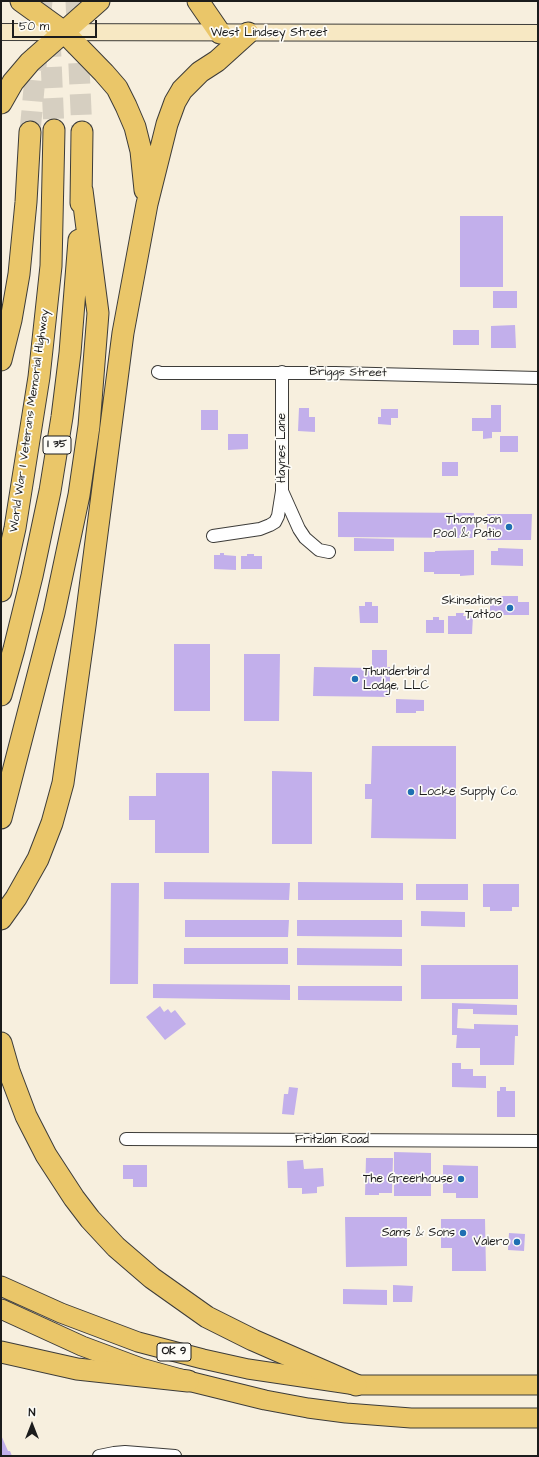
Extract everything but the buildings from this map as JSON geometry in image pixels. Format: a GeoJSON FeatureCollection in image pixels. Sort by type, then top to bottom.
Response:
{"type":"FeatureCollection","features":[{"type":"Feature","properties":{"kind":"highway"},"geometry":{"type":"LineString","coordinates":[[21,1],[64,32],[117,88],[135,127],[141,151],[147,204]]}},
{"type":"Feature","properties":{"kind":"highway"},"geometry":{"type":"LineString","coordinates":[[1,103],[13,82],[20,74],[64,32],[100,1]]}},
{"type":"Feature","properties":{"kind":"highway"},"geometry":{"type":"LineString","coordinates":[[198,1],[220,33]]}},
{"type":"Feature","properties":{"kind":"highway"},"geometry":{"type":"LineString","coordinates":[[1,919],[16,898],[38,859],[52,823],[63,783],[123,333],[147,204],[167,124],[175,102],[182,90],[200,72],[217,62],[248,33]]}},
{"type":"Feature","properties":{"kind":"highway","name":"World War I Veterans Memorial Highway"},"geometry":{"type":"LineString","coordinates":[[1,591],[15,528],[40,369],[50,266],[54,130]]}},
{"type":"Feature","properties":{"kind":"highway"},"geometry":{"type":"LineString","coordinates":[[1,360],[11,320],[19,274],[26,202],[30,132]]}},
{"type":"Feature","properties":{"kind":"highway","name":"I 35"},"geometry":{"type":"LineString","coordinates":[[1,695],[32,576],[50,491],[62,417],[70,353],[76,285],[82,190],[82,132]]}},
{"type":"Feature","properties":{"kind":"highway"},"geometry":{"type":"LineString","coordinates":[[1,818],[54,613],[79,494],[89,426],[98,313],[82,190]]}},
{"type":"Feature","properties":{"kind":"highway"},"geometry":{"type":"LineString","coordinates":[[1,1043],[9,1071],[23,1108],[46,1155],[74,1198],[90,1219],[116,1247],[152,1278],[208,1318],[253,1340],[356,1385]]}},
{"type":"Feature","properties":{"kind":"highway","name":"OK 9"},"geometry":{"type":"LineString","coordinates":[[1,1286],[61,1313],[138,1342],[203,1360],[248,1369],[356,1385],[538,1385]]}},
{"type":"Feature","properties":{"kind":"highway"},"geometry":{"type":"LineString","coordinates":[[1,1309],[82,1346],[141,1368],[188,1381]]}},
{"type":"Feature","properties":{"kind":"highway","name":"OK 9"},"geometry":{"type":"LineString","coordinates":[[1,1352],[77,1369],[188,1381],[265,1400],[346,1413],[411,1418],[538,1418]]}},
{"type":"Feature","properties":{"kind":"main road","name":"West Lindsey Street"},"geometry":{"type":"LineString","coordinates":[[1,32],[538,33]]}},
{"type":"Feature","properties":{"kind":"street","name":"Briggs Street"},"geometry":{"type":"LineString","coordinates":[[158,372],[282,372],[538,378]]}},
{"type":"Feature","properties":{"kind":"street","name":"Haynes Lane"},"geometry":{"type":"LineString","coordinates":[[282,372],[282,491],[294,519],[305,538],[319,550],[329,552]]}},
{"type":"Feature","properties":{"kind":"street"},"geometry":{"type":"LineString","coordinates":[[213,536],[260,529],[275,522],[278,516],[282,491]]}},
{"type":"Feature","properties":{"kind":"street","name":"Fritzlan Road"},"geometry":{"type":"LineString","coordinates":[[126,1139],[538,1141]]}},
{"type":"Feature","properties":{"kind":"street"},"geometry":{"type":"LineString","coordinates":[[99,1456],[114,1452],[125,1452],[175,1456]]}},
{"type":"Feature","properties":{"kind":"tunnel"},"geometry":{"type":"LineString","coordinates":[[30,132],[42,1]]}},
{"type":"Feature","properties":{"kind":"tunnel"},"geometry":{"type":"LineString","coordinates":[[76,1],[82,132]]}},
{"type":"Feature","properties":{"kind":"tunnel"},"geometry":{"type":"LineString","coordinates":[[50,36],[54,130]]}},
{"type":"Feature","properties":{"kind":"place","name":"Thompson Pool & Patio"},"geometry":{"type":"Point","coordinates":[509,527]}},
{"type":"Feature","properties":{"kind":"place","name":"Skinsations Tattoo"},"geometry":{"type":"Point","coordinates":[510,608]}},
{"type":"Feature","properties":{"kind":"place","name":"Thunderbird Lodge, LLC"},"geometry":{"type":"Point","coordinates":[355,679]}},
{"type":"Feature","properties":{"kind":"place","name":"Locke Supply Co."},"geometry":{"type":"Point","coordinates":[411,792]}},
{"type":"Feature","properties":{"kind":"place","name":"The Greenhouse"},"geometry":{"type":"Point","coordinates":[461,1179]}},
{"type":"Feature","properties":{"kind":"place","name":"Sams & Sons"},"geometry":{"type":"Point","coordinates":[463,1233]}},
{"type":"Feature","properties":{"kind":"place","name":"Valero"},"geometry":{"type":"Point","coordinates":[517,1242]}}]}
